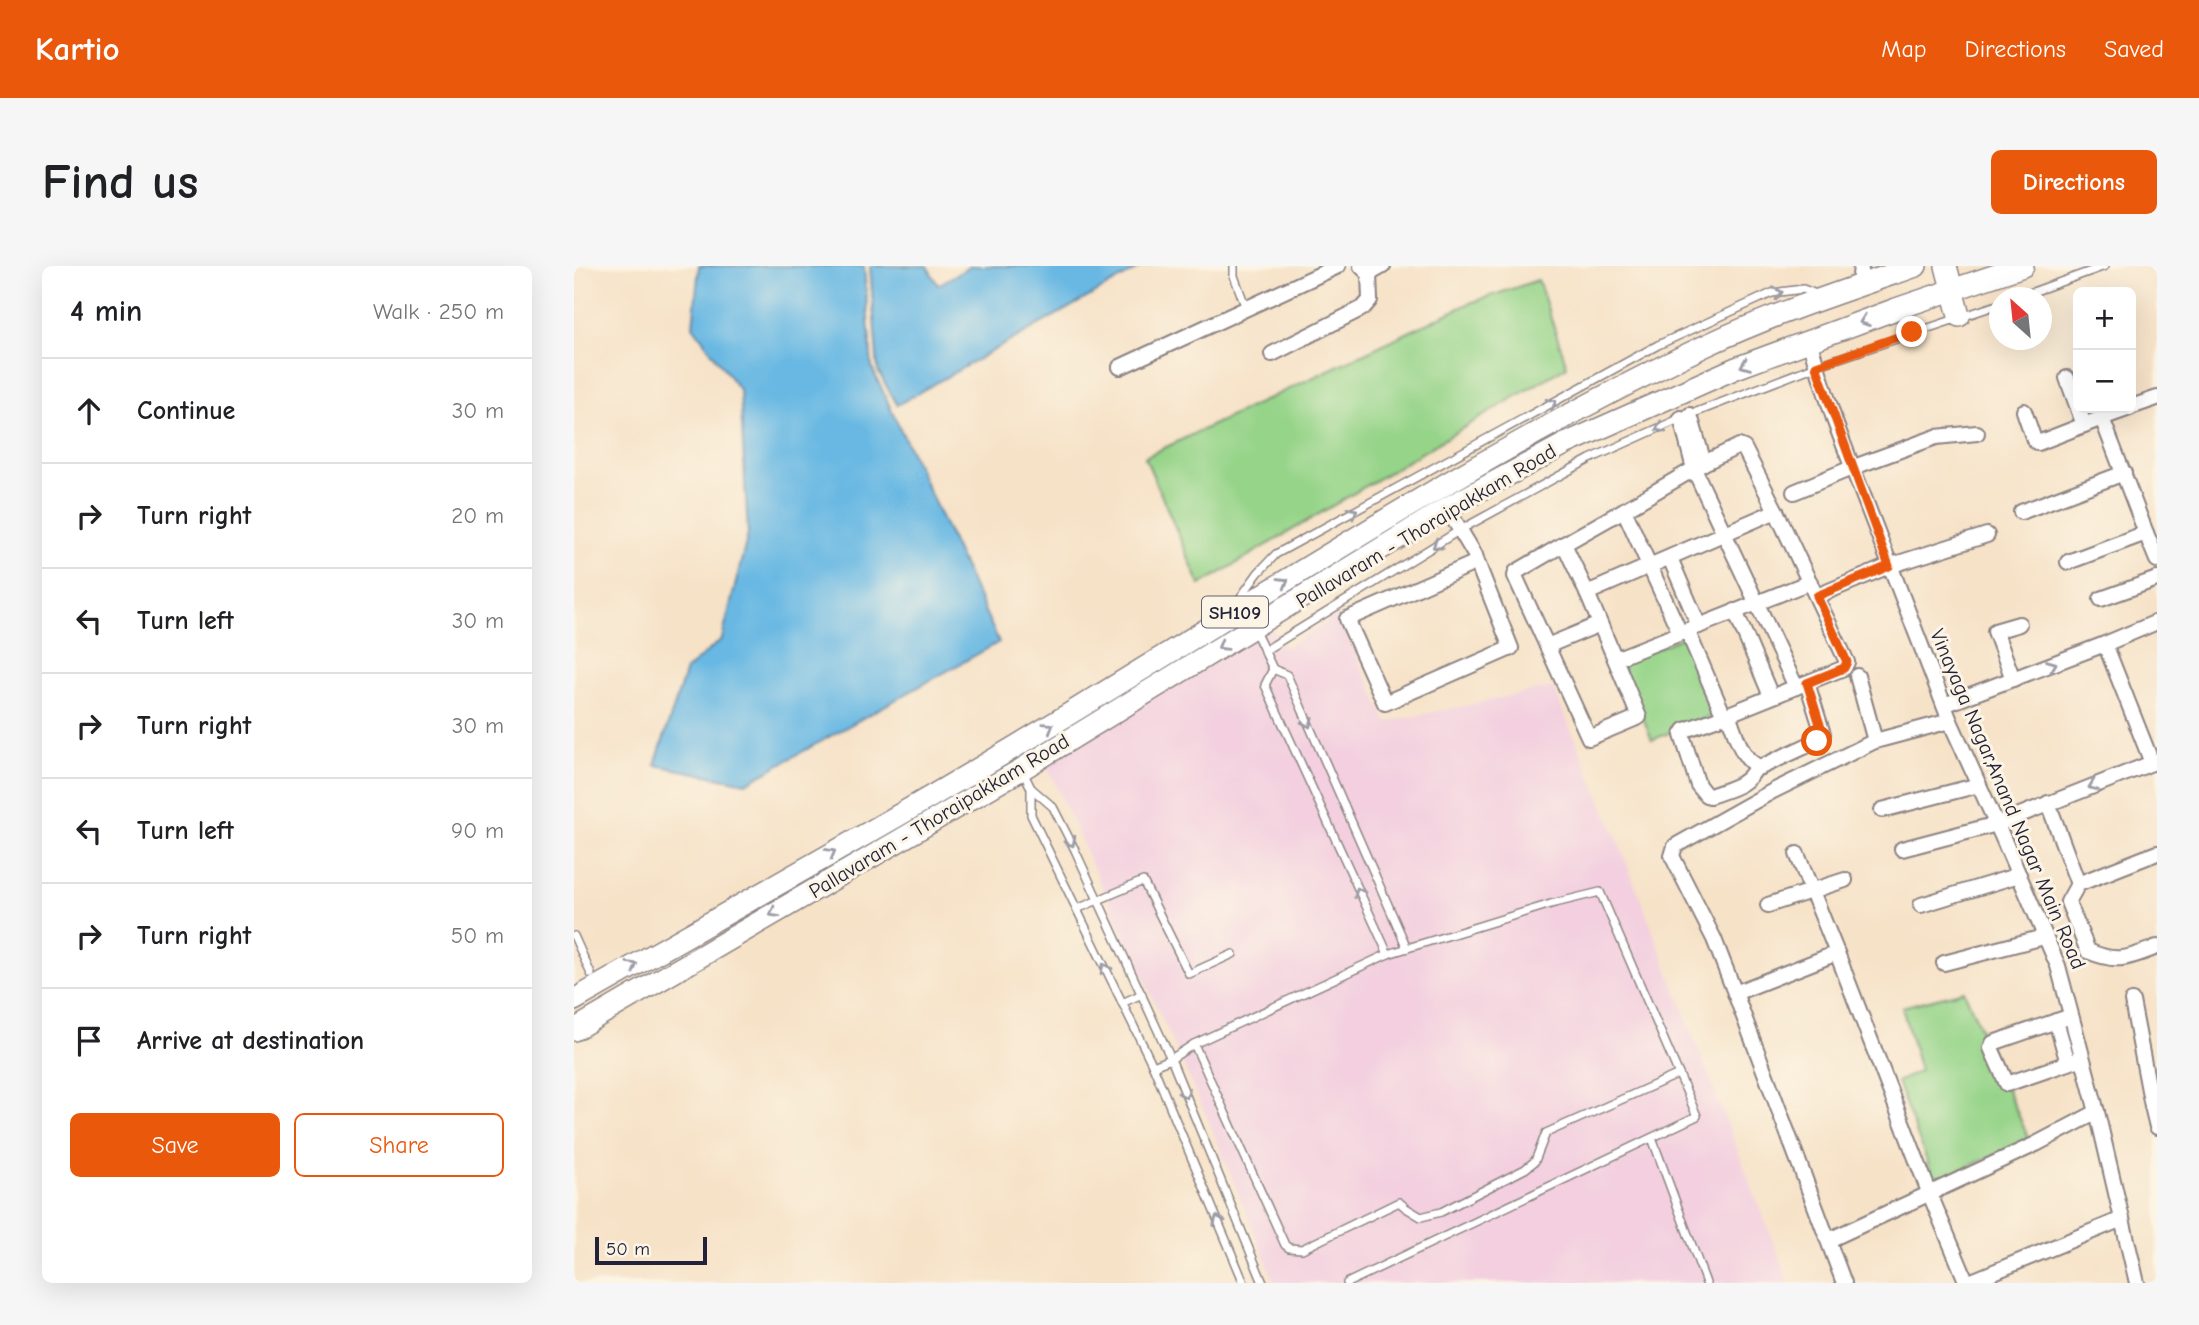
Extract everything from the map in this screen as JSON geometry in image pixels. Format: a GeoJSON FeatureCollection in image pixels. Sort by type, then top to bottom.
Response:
{"type":"FeatureCollection","features":[{"type":"Feature","properties":{"kind":"main road","name":"Pallavaram - Thoraipakkam Road"},"geometry":{"type":"LineString","coordinates":[[574,1030],[1017,759],[1228,617],[1448,482],[1620,388],[1710,343],[1826,298],[1860,276],[1916,266]]}},
{"type":"Feature","properties":{"kind":"main road"},"geometry":{"type":"LineString","coordinates":[[1946,266],[1959,316]]}},
{"type":"Feature","properties":{"kind":"main road","name":"Pallavaram - Thoraipakkam Road"},"geometry":{"type":"LineString","coordinates":[[574,1000],[1254,628],[1447,508],[1565,444],[1736,368],[2023,266]]}},
{"type":"Feature","properties":{"kind":"street"},"geometry":{"type":"LineString","coordinates":[[1120,367],[1338,266]]}},
{"type":"Feature","properties":{"kind":"street"},"geometry":{"type":"LineString","coordinates":[[1272,354],[1363,308],[1370,300],[1365,270],[1383,266]]}},
{"type":"Feature","properties":{"kind":"street","name":"Vinayaga Nagar,Anand Nagar Main Road"},"geometry":{"type":"LineString","coordinates":[[1809,341],[1889,566],[1950,721],[2057,966],[2071,1016],[2075,1061],[2096,1112],[2137,1283]]}},
{"type":"Feature","properties":{"kind":"street"},"geometry":{"type":"LineString","coordinates":[[2067,378],[2084,425]]}},
{"type":"Feature","properties":{"kind":"street"},"geometry":{"type":"LineString","coordinates":[[2136,406],[2157,398]]}},
{"type":"Feature","properties":{"kind":"street"},"geometry":{"type":"LineString","coordinates":[[2024,411],[2034,440],[2038,443],[2116,413]]}},
{"type":"Feature","properties":{"kind":"street"},"geometry":{"type":"LineString","coordinates":[[1564,544],[1639,718],[1589,738],[1515,576],[1516,572],[1564,544],[1624,510],[1699,466],[1742,446],[1810,582],[1820,595],[1847,662],[1844,668],[1801,685],[1771,696],[1726,715],[1685,730],[1682,735],[1701,790],[1710,796],[1744,784],[1751,779],[1757,766],[1817,741],[1823,734],[1801,685],[1723,534],[1699,466],[1685,416]]}},
{"type":"Feature","properties":{"kind":"street"},"geometry":{"type":"LineString","coordinates":[[2102,418],[2157,560]]}},
{"type":"Feature","properties":{"kind":"street"},"geometry":{"type":"LineString","coordinates":[[1794,492],[1936,437],[1977,433]]}},
{"type":"Feature","properties":{"kind":"street"},"geometry":{"type":"LineString","coordinates":[[2021,512],[2124,473]]}},
{"type":"Feature","properties":{"kind":"street"},"geometry":{"type":"LineString","coordinates":[[1447,508],[1477,562],[1511,648],[1385,703],[1347,619],[1477,562]]}},
{"type":"Feature","properties":{"kind":"street"},"geometry":{"type":"LineString","coordinates":[[1624,510],[1651,567],[1688,630],[1746,757],[1757,766]]}},
{"type":"Feature","properties":{"kind":"street"},"geometry":{"type":"LineString","coordinates":[[1587,593],[1776,511]]}},
{"type":"Feature","properties":{"kind":"street"},"geometry":{"type":"LineString","coordinates":[[2068,562],[2146,533]]}},
{"type":"Feature","properties":{"kind":"street"},"geometry":{"type":"LineString","coordinates":[[1820,595],[1889,566],[1987,535]]}},
{"type":"Feature","properties":{"kind":"street"},"geometry":{"type":"LineString","coordinates":[[1670,558],[1688,630]]}},
{"type":"Feature","properties":{"kind":"street"},"geometry":{"type":"LineString","coordinates":[[2101,599],[2157,579]]}},
{"type":"Feature","properties":{"kind":"street"},"geometry":{"type":"LineString","coordinates":[[1615,659],[1810,582]]}},
{"type":"Feature","properties":{"kind":"street"},"geometry":{"type":"LineString","coordinates":[[1735,611],[1771,696]]}},
{"type":"Feature","properties":{"kind":"street"},"geometry":{"type":"LineString","coordinates":[[1944,705],[2105,645],[2157,622]]}},
{"type":"Feature","properties":{"kind":"street"},"geometry":{"type":"LineString","coordinates":[[1546,646],[1600,624]]}},
{"type":"Feature","properties":{"kind":"street"},"geometry":{"type":"LineString","coordinates":[[2013,679],[1995,631],[2019,624]]}},
{"type":"Feature","properties":{"kind":"street"},"geometry":{"type":"LineString","coordinates":[[1902,849],[1997,824],[2154,762],[2105,645]]}},
{"type":"Feature","properties":{"kind":"street"},"geometry":{"type":"LineString","coordinates":[[1857,676],[1875,741]]}},
{"type":"Feature","properties":{"kind":"street"},"geometry":{"type":"LineString","coordinates":[[1844,1283],[1714,939],[1672,856],[1675,846],[1773,791],[1875,741],[1950,721]]}},
{"type":"Feature","properties":{"kind":"street"},"geometry":{"type":"LineString","coordinates":[[1882,810],[1979,785]]}},
{"type":"Feature","properties":{"kind":"street"},"geometry":{"type":"LineString","coordinates":[[2048,803],[2078,884]]}},
{"type":"Feature","properties":{"kind":"street"},"geometry":{"type":"LineString","coordinates":[[2157,853],[2078,884],[2068,902],[2088,951],[2107,960],[2124,960],[2157,947]]}},
{"type":"Feature","properties":{"kind":"street"},"geometry":{"type":"LineString","coordinates":[[1797,854],[1929,1192],[1968,1283],[2122,1219]]}},
{"type":"Feature","properties":{"kind":"street"},"geometry":{"type":"LineString","coordinates":[[1921,905],[2019,875]]}},
{"type":"Feature","properties":{"kind":"street"},"geometry":{"type":"LineString","coordinates":[[1768,905],[1845,880]]}},
{"type":"Feature","properties":{"kind":"street"},"geometry":{"type":"LineString","coordinates":[[1944,963],[2045,937]]}},
{"type":"Feature","properties":{"kind":"street"},"geometry":{"type":"LineString","coordinates":[[1735,993],[1837,953]]}},
{"type":"Feature","properties":{"kind":"street"},"geometry":{"type":"LineString","coordinates":[[2132,1001],[2155,1105],[2157,1128]]}},
{"type":"Feature","properties":{"kind":"street"},"geometry":{"type":"LineString","coordinates":[[2056,1021],[2075,1061],[2007,1084],[1991,1048],[1993,1042],[2056,1021],[2071,1016]]}},
{"type":"Feature","properties":{"kind":"street"},"geometry":{"type":"LineString","coordinates":[[1829,1240],[2036,1144],[2096,1112]]}},
{"type":"Feature","properties":{"kind":"lane"},"geometry":{"type":"LineString","coordinates":[[1234,266],[1234,276],[1246,308]]}},
{"type":"Feature","properties":{"kind":"lane"},"geometry":{"type":"LineString","coordinates":[[2047,287],[2105,266]]}},
{"type":"Feature","properties":{"kind":"lane"},"geometry":{"type":"LineString","coordinates":[[1264,651],[1460,530],[1590,459],[1685,416],[1816,366],[1989,306]]}},
{"type":"Feature","properties":{"kind":"lane"},"geometry":{"type":"LineString","coordinates":[[1254,628],[1273,669],[1287,675],[1407,948]]}},
{"type":"Feature","properties":{"kind":"lane"},"geometry":{"type":"LineString","coordinates":[[1273,669],[1265,685],[1388,954]]}},
{"type":"Feature","properties":{"kind":"lane"},"geometry":{"type":"LineString","coordinates":[[1017,759],[1031,788],[1053,807],[1099,900],[1171,1059],[1263,1283]]}},
{"type":"Feature","properties":{"kind":"lane"},"geometry":{"type":"LineString","coordinates":[[1031,788],[1031,815],[1153,1066],[1244,1283]]}},
{"type":"Feature","properties":{"kind":"lane"},"geometry":{"type":"LineString","coordinates":[[1077,909],[1143,881],[1189,974],[1233,954]]}},
{"type":"Feature","properties":{"kind":"lane"},"geometry":{"type":"LineString","coordinates":[[1153,1066],[1171,1059],[1194,1044],[1388,954],[1600,892],[1697,1116],[1347,1283]]}},
{"type":"Feature","properties":{"kind":"lane"},"geometry":{"type":"LineString","coordinates":[[574,936],[591,974]]}},
{"type":"Feature","properties":{"kind":"lane"},"geometry":{"type":"LineString","coordinates":[[1122,1003],[1142,994]]}},
{"type":"Feature","properties":{"kind":"lane"},"geometry":{"type":"LineString","coordinates":[[1194,1044],[1285,1245],[1302,1249],[1399,1202],[1421,1216],[1441,1212],[1525,1169],[1535,1161],[1546,1133],[1679,1074]]}},
{"type":"Feature","properties":{"kind":"lane"},"geometry":{"type":"LineString","coordinates":[[1652,1138],[1706,1283]]}},
{"type":"Feature","properties":{"kind":"shaded area"},"geometry":{"type":"Polygon","coordinates":[[[1338,614],[1387,722],[1553,687],[1617,838],[1789,1283],[1275,1283],[1210,1124],[1045,762],[1272,627],[1285,648],[1338,614]]]}},
{"type":"Feature","properties":{"kind":"green space"},"geometry":{"type":"Polygon","coordinates":[[[1538,280],[1567,366],[1200,585],[1145,457],[1470,303],[1538,280]]]}},
{"type":"Feature","properties":{"kind":"green space"},"geometry":{"type":"Polygon","coordinates":[[[1683,637],[1715,714],[1652,740],[1621,663],[1683,637]]]}},
{"type":"Feature","properties":{"kind":"green space"},"geometry":{"type":"Polygon","coordinates":[[[1964,991],[2029,1139],[1935,1182],[1897,1082],[1920,1071],[1902,1007],[1964,991]]]}},
{"type":"Feature","properties":{"kind":"water"},"geometry":{"type":"Polygon","coordinates":[[[699,266],[864,266],[872,368],[999,642],[746,783],[655,765],[686,670],[722,639],[748,534],[740,391],[693,326],[699,266]]]}},
{"type":"Feature","properties":{"kind":"water"},"geometry":{"type":"Polygon","coordinates":[[[870,266],[927,266],[938,285],[971,266],[1143,266],[897,405],[878,371],[870,266]]]}},
{"type":"Feature","properties":{"kind":"route"},"geometry":{"type":"LineString","coordinates":[[1817,741],[1823,734],[1822,726],[1807,683],[1847,665],[1817,596],[1889,566],[1816,366],[1912,332]]}}]}
